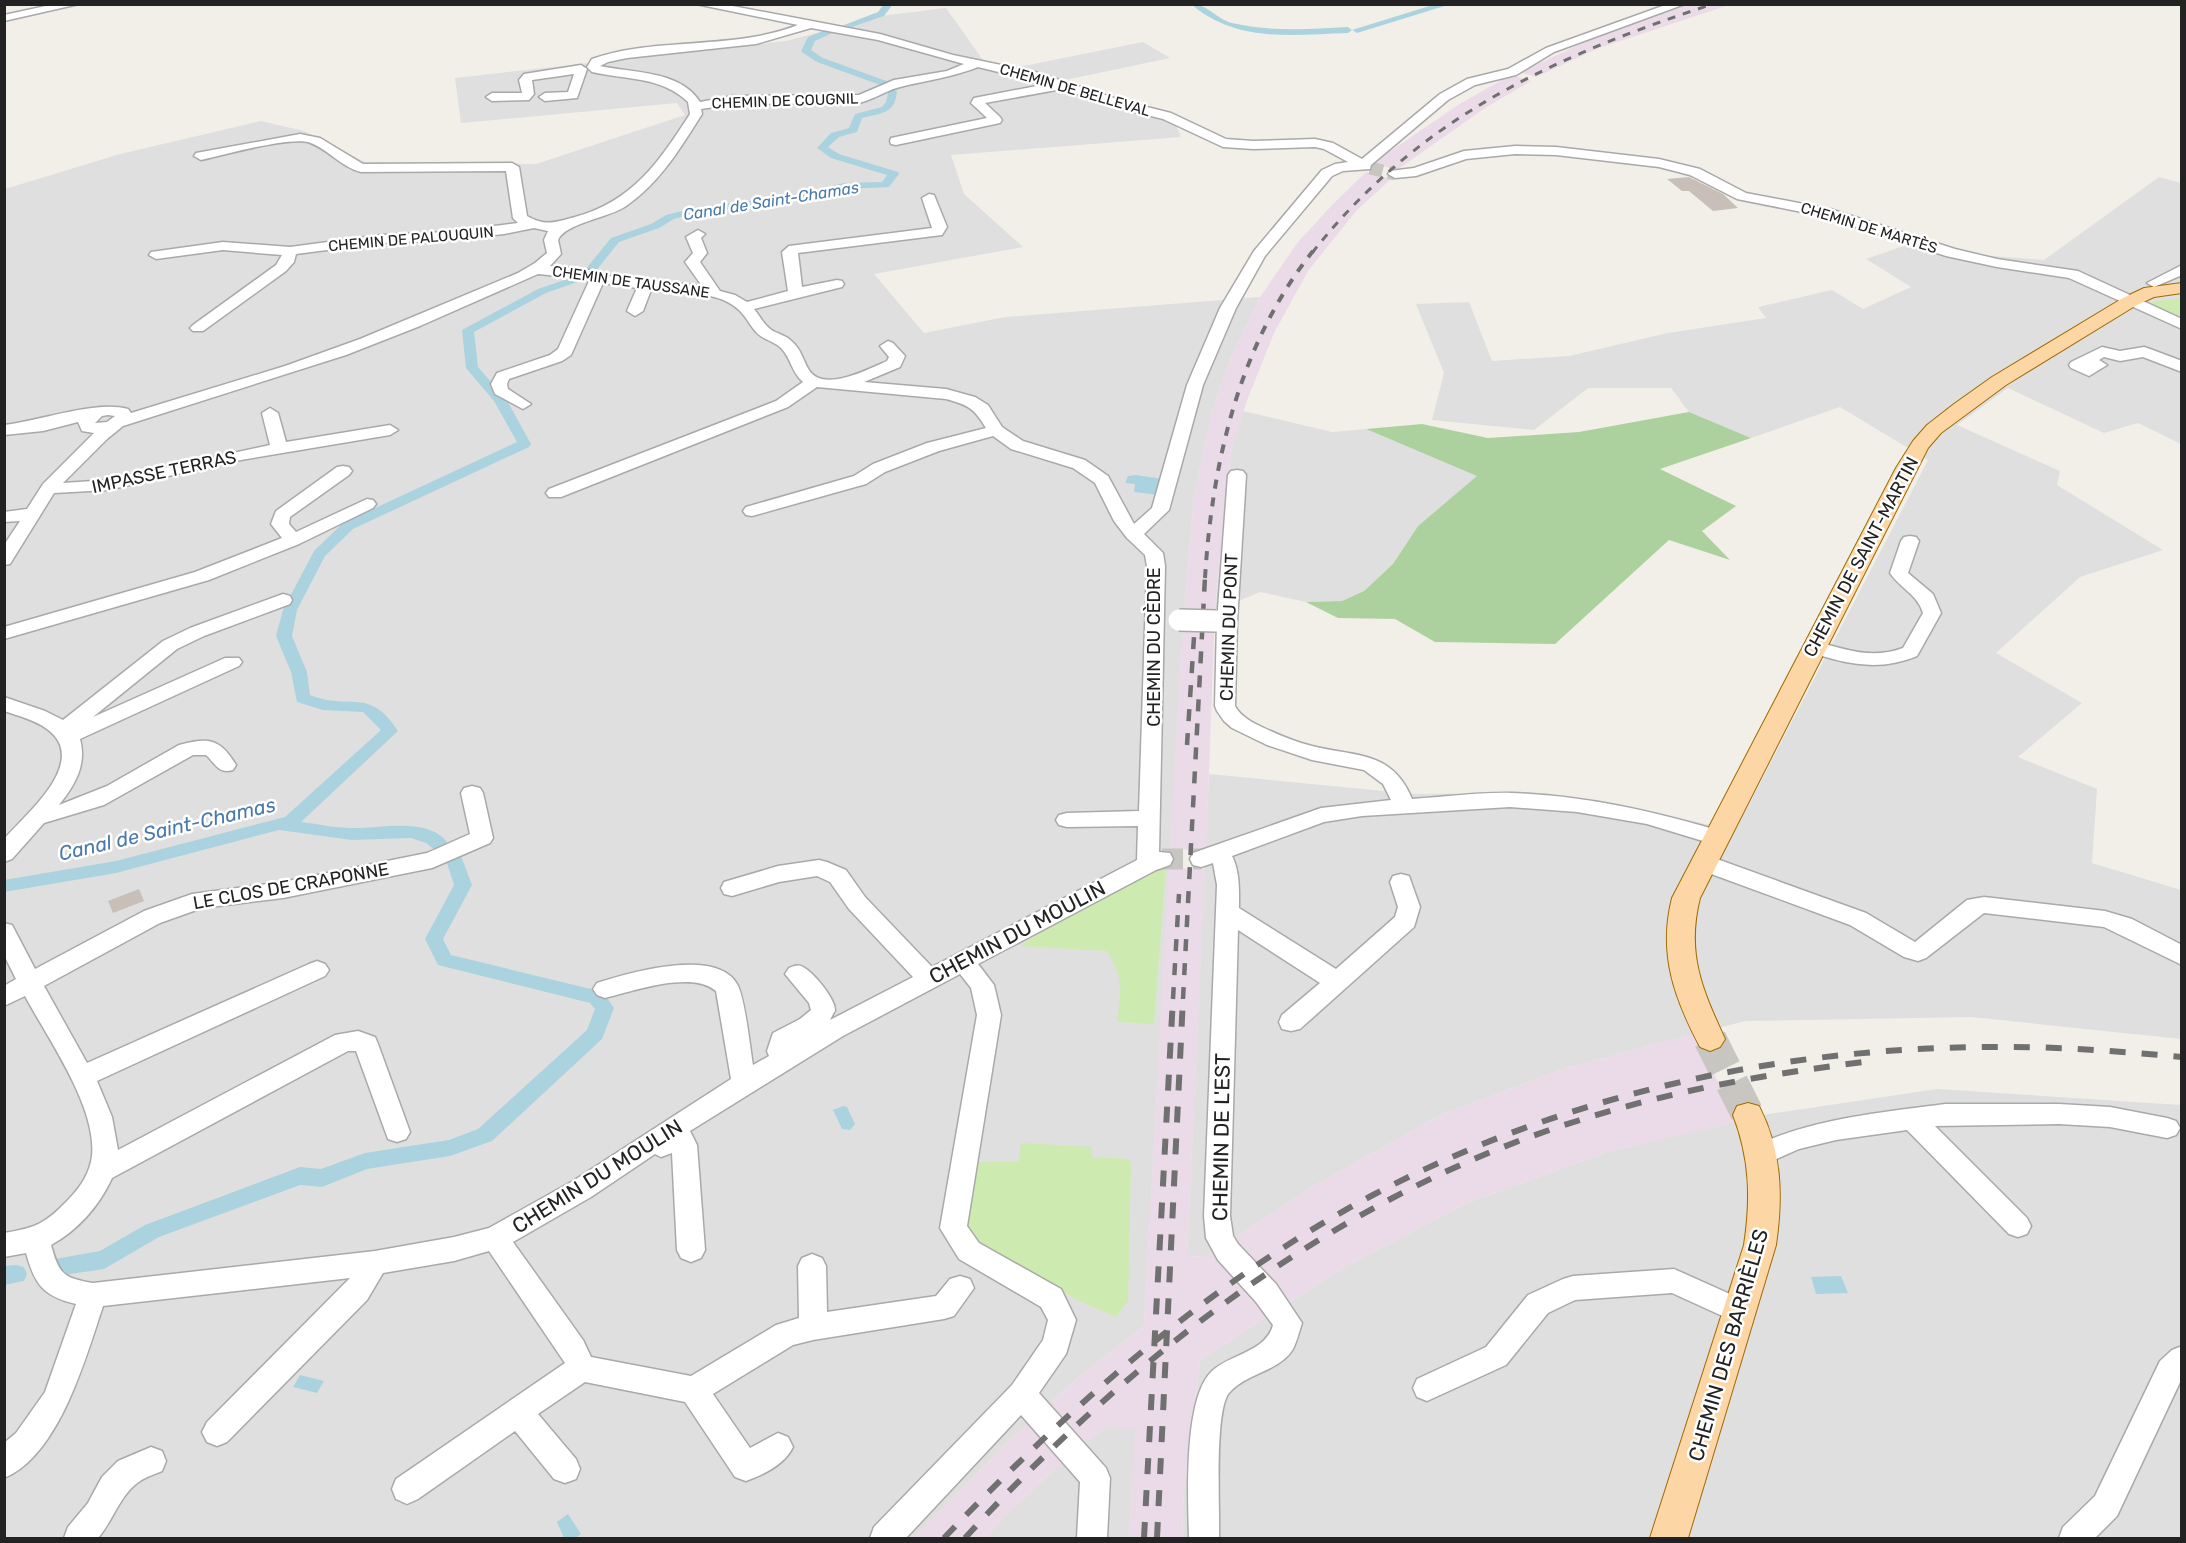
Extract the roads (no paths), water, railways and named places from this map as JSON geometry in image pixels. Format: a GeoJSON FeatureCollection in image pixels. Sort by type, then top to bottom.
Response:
{"type":"FeatureCollection","features":[{"type":"Feature","properties":{"kind":"main road"},"geometry":{"type":"LineString","coordinates":[[2132,301],[2150,292],[2181,288]]}},
{"type":"Feature","properties":{"kind":"main road"},"geometry":{"type":"LineString","coordinates":[[2132,301],[2181,294]]}},
{"type":"Feature","properties":{"kind":"main road","name":"CHEMIN DE SAINT-MARTIN"},"geometry":{"type":"LineString","coordinates":[[1709,849],[1920,445],[1934,429],[1999,381],[2132,301]]}},
{"type":"Feature","properties":{"kind":"main road"},"geometry":{"type":"LineString","coordinates":[[1709,849],[1680,915],[1678,948],[1682,970],[1710,1039]]}},
{"type":"Feature","properties":{"kind":"main road","name":"CHEMIN DES BARRIÈLES"},"geometry":{"type":"LineString","coordinates":[[1669,1539],[1760,1245],[1766,1214],[1763,1154],[1748,1114]]}},
{"type":"Feature","properties":{"kind":"street"},"geometry":{"type":"LineString","coordinates":[[4,18],[74,4]]}},
{"type":"Feature","properties":{"kind":"street","name":"CHEMIN DE BELLEVAL"},"geometry":{"type":"LineString","coordinates":[[701,4],[880,37],[976,64],[1030,75],[1119,104],[1167,116],[1223,142],[1253,145],[1315,143],[1328,146],[1366,166]]}},
{"type":"Feature","properties":{"kind":"street"},"geometry":{"type":"LineString","coordinates":[[792,4],[796,21]]}},
{"type":"Feature","properties":{"kind":"street"},"geometry":{"type":"LineString","coordinates":[[555,494],[782,404],[815,381],[946,394],[969,400],[982,408],[996,430],[1017,445],[1079,464],[1102,480],[1120,517],[1132,534],[1160,510],[1195,385],[1228,308],[1259,254],[1327,173],[1340,167],[1366,166],[1444,97],[1471,82],[1512,72],[1550,50],[1680,4]]}},
{"type":"Feature","properties":{"kind":"street"},"geometry":{"type":"LineString","coordinates":[[4,430],[93,426],[289,370],[350,349],[535,269],[555,254],[551,240],[552,235],[558,229],[604,213],[626,198],[666,160],[696,114],[697,106],[685,92],[664,81],[645,76],[602,71],[593,65],[601,60],[629,55],[755,42],[785,35],[811,24]]}},
{"type":"Feature","properties":{"kind":"street","name":"CHEMIN DE COUGNIL"},"geometry":{"type":"LineString","coordinates":[[697,106],[733,100],[859,99],[898,83],[950,74],[976,64]]}},
{"type":"Feature","properties":{"kind":"street"},"geometry":{"type":"LineString","coordinates":[[492,97],[525,97],[528,94],[525,80],[528,77],[581,69],[573,95],[545,97]]}},
{"type":"Feature","properties":{"kind":"street"},"geometry":{"type":"LineString","coordinates":[[896,141],[996,120],[996,117],[977,103],[978,101],[1034,89],[1068,86]]}},
{"type":"Feature","properties":{"kind":"street"},"geometry":{"type":"LineString","coordinates":[[201,156],[305,137],[361,168],[512,167],[520,218],[532,224],[558,229]]}},
{"type":"Feature","properties":{"kind":"street","name":"CHEMIN DE MARTÈS"},"geometry":{"type":"LineString","coordinates":[[1395,174],[1416,172],[1464,155],[1515,150],[1556,151],[1659,163],[1695,172],[1742,196],[1825,212],[1951,253],[1997,263],[2073,274],[2099,284],[2181,325]]}},
{"type":"Feature","properties":{"kind":"street"},"geometry":{"type":"LineString","coordinates":[[796,293],[789,252],[791,250],[937,232],[940,227],[928,198]]}},
{"type":"Feature","properties":{"kind":"street","name":"CHEMIN DE PALOUQUIN"},"geometry":{"type":"LineString","coordinates":[[156,255],[224,246],[290,251],[381,239],[448,236],[504,230],[532,224]]}},
{"type":"Feature","properties":{"kind":"street"},"geometry":{"type":"LineString","coordinates":[[698,234],[693,237],[700,253],[692,262],[715,294]]}},
{"type":"Feature","properties":{"kind":"street"},"geometry":{"type":"LineString","coordinates":[[198,328],[281,268],[287,262],[290,251]]}},
{"type":"Feature","properties":{"kind":"street"},"geometry":{"type":"LineString","coordinates":[[2154,283],[2181,268]]}},
{"type":"Feature","properties":{"kind":"street","name":"CHEMIN DE TAUSSANE"},"geometry":{"type":"LineString","coordinates":[[535,269],[589,274],[598,278],[730,298],[745,307],[764,332],[784,342],[797,357],[800,369],[807,378],[815,381]]}},
{"type":"Feature","properties":{"kind":"street"},"geometry":{"type":"LineString","coordinates":[[523,404],[501,391],[499,384],[503,376],[556,358],[564,352],[598,278]]}},
{"type":"Feature","properties":{"kind":"street"},"geometry":{"type":"LineString","coordinates":[[745,307],[837,284]]}},
{"type":"Feature","properties":{"kind":"street"},"geometry":{"type":"LineString","coordinates":[[635,311],[646,285]]}},
{"type":"Feature","properties":{"kind":"street"},"geometry":{"type":"LineString","coordinates":[[845,385],[894,364],[897,356],[888,346]]}},
{"type":"Feature","properties":{"kind":"street"},"geometry":{"type":"LineString","coordinates":[[2087,360],[2102,352],[2120,356],[2144,352],[2181,367]]}},
{"type":"Feature","properties":{"kind":"street"},"geometry":{"type":"LineString","coordinates":[[4,560],[49,488],[93,426],[108,410],[119,419]]}},
{"type":"Feature","properties":{"kind":"street"},"geometry":{"type":"LineString","coordinates":[[270,413],[279,447]]}},
{"type":"Feature","properties":{"kind":"street","name":"IMPASSE TERRAS"},"geometry":{"type":"LineString","coordinates":[[49,488],[69,490],[105,486],[279,447],[390,430]]}},
{"type":"Feature","properties":{"kind":"street"},"geometry":{"type":"LineString","coordinates":[[752,511],[860,480],[879,468],[933,447],[996,430]]}},
{"type":"Feature","properties":{"kind":"street"},"geometry":{"type":"LineString","coordinates":[[293,540],[280,524],[282,515],[343,471]]}},
{"type":"Feature","properties":{"kind":"street","name":"CHEMIN DU PONT"},"geometry":{"type":"LineString","coordinates":[[1237,475],[1221,622],[1225,706],[1231,717],[1290,747],[1371,764],[1395,785],[1404,806]]}},
{"type":"Feature","properties":{"kind":"street"},"geometry":{"type":"LineString","coordinates":[[4,633],[202,576],[293,540],[367,504]]}},
{"type":"Feature","properties":{"kind":"street"},"geometry":{"type":"LineString","coordinates":[[4,517],[33,514]]}},
{"type":"Feature","properties":{"kind":"street","name":"CHEMIN DU CÈDRE"},"geometry":{"type":"LineString","coordinates":[[1132,534],[1154,553],[1156,566],[1151,818],[1155,862]]}},
{"type":"Feature","properties":{"kind":"street"},"geometry":{"type":"LineString","coordinates":[[1814,647],[1857,660],[1883,659],[1910,652],[1932,613],[1926,595],[1905,581],[1899,573],[1910,541]]}},
{"type":"Feature","properties":{"kind":"street"},"geometry":{"type":"LineString","coordinates":[[65,734],[170,645],[196,632],[283,600]]}},
{"type":"Feature","properties":{"kind":"street"},"geometry":{"type":"LineString","coordinates":[[1156,619],[1221,622]]}},
{"type":"Feature","properties":{"kind":"street"},"geometry":{"type":"LineString","coordinates":[[65,734],[232,662]]}},
{"type":"Feature","properties":{"kind":"street"},"geometry":{"type":"LineString","coordinates":[[4,703],[55,724],[65,734],[74,756],[64,783],[38,817],[4,854]]}},
{"type":"Feature","properties":{"kind":"street"},"geometry":{"type":"LineString","coordinates":[[38,817],[63,814],[90,804],[195,747],[207,746],[215,749],[226,765]]}},
{"type":"Feature","properties":{"kind":"street","name":"LE CLOS DE CRAPONNE"},"geometry":{"type":"LineString","coordinates":[[31,985],[152,917],[200,900],[283,890],[432,860],[482,838],[472,792]]}},
{"type":"Feature","properties":{"kind":"street"},"geometry":{"type":"LineString","coordinates":[[1404,806],[1510,800],[1544,801],[1647,817],[1709,849],[1858,919],[1912,951],[1918,952],[1975,906],[1984,905],[2105,919],[2124,925],[2181,956]]}},
{"type":"Feature","properties":{"kind":"street","name":"CHEMIN DE L'EST"},"geometry":{"type":"LineString","coordinates":[[1204,1539],[1208,1421],[1213,1392],[1233,1370],[1261,1358],[1282,1341],[1288,1323],[1266,1293],[1228,1252],[1220,1238],[1217,1216],[1227,912],[1226,864],[1211,857],[1321,815],[1404,806]]}},
{"type":"Feature","properties":{"kind":"street"},"geometry":{"type":"LineString","coordinates":[[1067,820],[1151,818]]}},
{"type":"Feature","properties":{"kind":"street","name":"CHEMIN DU MOULIN"},"geometry":{"type":"LineString","coordinates":[[36,1240],[44,1270],[52,1283],[65,1292],[93,1295],[375,1263],[454,1249],[495,1238],[582,1189],[784,1058],[963,960],[1155,862]]}},
{"type":"Feature","properties":{"kind":"street"},"geometry":{"type":"LineString","coordinates":[[732,888],[778,874],[819,868],[837,876],[857,903],[929,979]]}},
{"type":"Feature","properties":{"kind":"street"},"geometry":{"type":"LineString","coordinates":[[1291,1022],[1406,921],[1409,907],[1401,882]]}},
{"type":"Feature","properties":{"kind":"street"},"geometry":{"type":"LineString","coordinates":[[1227,912],[1336,981]]}},
{"type":"Feature","properties":{"kind":"street"},"geometry":{"type":"LineString","coordinates":[[4,1245],[36,1240],[51,1233],[66,1220],[93,1188],[103,1170],[105,1153],[103,1127],[81,1077],[5,933]]}},
{"type":"Feature","properties":{"kind":"street"},"geometry":{"type":"LineString","coordinates":[[885,1539],[1022,1394],[1056,1345],[1062,1320],[1051,1298],[969,1251],[953,1228],[990,1015],[982,986],[963,960]]}},
{"type":"Feature","properties":{"kind":"street"},"geometry":{"type":"LineString","coordinates":[[81,1077],[317,970]]}},
{"type":"Feature","properties":{"kind":"street"},"geometry":{"type":"LineString","coordinates":[[605,989],[687,972],[724,982],[727,987],[744,1083]]}},
{"type":"Feature","properties":{"kind":"street"},"geometry":{"type":"LineString","coordinates":[[784,1058],[779,1051],[782,1040],[818,1020],[823,1012],[822,1004],[797,974]]}},
{"type":"Feature","properties":{"kind":"street"},"geometry":{"type":"LineString","coordinates":[[4,998],[31,985]]}},
{"type":"Feature","properties":{"kind":"street"},"geometry":{"type":"LineString","coordinates":[[103,1170],[344,1042],[358,1041],[366,1044],[397,1132]]}},
{"type":"Feature","properties":{"kind":"street"},"geometry":{"type":"LineString","coordinates":[[1763,1154],[1794,1140],[1846,1128],[1945,1114],[2059,1114],[2110,1117],[2167,1128]]}},
{"type":"Feature","properties":{"kind":"street"},"geometry":{"type":"LineString","coordinates":[[1911,1118],[2018,1226]]}},
{"type":"Feature","properties":{"kind":"street"},"geometry":{"type":"LineString","coordinates":[[582,1189],[680,1136],[684,1145],[691,1250]]}},
{"type":"Feature","properties":{"kind":"street"},"geometry":{"type":"LineString","coordinates":[[495,1238],[573,1349],[581,1368]]}},
{"type":"Feature","properties":{"kind":"street"},"geometry":{"type":"LineString","coordinates":[[217,1432],[357,1291],[375,1263]]}},
{"type":"Feature","properties":{"kind":"street"},"geometry":{"type":"LineString","coordinates":[[812,1266],[813,1328]]}},
{"type":"Feature","properties":{"kind":"street"},"geometry":{"type":"LineString","coordinates":[[1427,1388],[1496,1356],[1538,1304],[1573,1288],[1674,1281],[1740,1312]]}},
{"type":"Feature","properties":{"kind":"street"},"geometry":{"type":"LineString","coordinates":[[407,1489],[581,1368],[694,1390],[786,1334],[944,1306],[960,1288]]}},
{"type":"Feature","properties":{"kind":"street"},"geometry":{"type":"LineString","coordinates":[[4,1464],[26,1443],[57,1399],[93,1295]]}},
{"type":"Feature","properties":{"kind":"street"},"geometry":{"type":"LineString","coordinates":[[2074,1539],[2106,1506],[2170,1370],[2181,1359]]}},
{"type":"Feature","properties":{"kind":"street"},"geometry":{"type":"LineString","coordinates":[[694,1390],[746,1467],[778,1447]]}},
{"type":"Feature","properties":{"kind":"street"},"geometry":{"type":"LineString","coordinates":[[1022,1394],[1073,1449],[1095,1478],[1092,1539]]}},
{"type":"Feature","properties":{"kind":"street"},"geometry":{"type":"LineString","coordinates":[[517,1411],[565,1469]]}},
{"type":"Feature","properties":{"kind":"street"},"geometry":{"type":"LineString","coordinates":[[79,1539],[99,1514],[113,1488],[129,1470],[151,1461]]}},
{"type":"Feature","properties":{"kind":"water"},"geometry":{"type":"Polygon","coordinates":[[[1128,476],[1163,479],[1158,495],[1134,492],[1135,484],[1125,483],[1128,476]]]}},
{"type":"Feature","properties":{"kind":"water"},"geometry":{"type":"Polygon","coordinates":[[[843,1106],[847,1107],[855,1124],[850,1130],[842,1129],[833,1110],[843,1106]]]}},
{"type":"Feature","properties":{"kind":"water"},"geometry":{"type":"Polygon","coordinates":[[[1841,1276],[1848,1293],[1816,1294],[1811,1277],[1841,1276]]]}},
{"type":"Feature","properties":{"kind":"water"},"geometry":{"type":"Polygon","coordinates":[[[300,1375],[324,1381],[317,1393],[293,1387],[300,1375]]]}},
{"type":"Feature","properties":{"kind":"water"},"geometry":{"type":"Polygon","coordinates":[[[568,1514],[581,1534],[575,1538],[564,1538],[557,1522],[568,1514]]]}},
{"type":"Feature","properties":{"kind":"waterway","name":"Canal de Saint-Chamas"},"geometry":{"type":"LineString","coordinates":[[843,27],[881,14],[889,4]]}},
{"type":"Feature","properties":{"kind":"waterway","name":"Canal de Saint-Chamas"},"geometry":{"type":"LineString","coordinates":[[1195,4],[1226,24],[1272,33],[1348,30]]}},
{"type":"Feature","properties":{"kind":"waterway","name":"Canal de Saint-Chamas"},"geometry":{"type":"LineString","coordinates":[[1357,30],[1447,4]]}},
{"type":"Feature","properties":{"kind":"waterway","name":"Canal de Saint-Chamas"},"geometry":{"type":"LineString","coordinates":[[834,30],[811,39],[806,51],[820,60],[886,84]]}},
{"type":"Feature","properties":{"kind":"waterway","name":"Canal de Saint-Chamas"},"geometry":{"type":"LineString","coordinates":[[591,270],[615,240],[655,226],[670,217],[693,211],[793,198],[844,186],[885,185],[894,174],[835,156],[822,148],[835,135],[853,130],[858,116],[885,109],[891,103],[892,91]]}},
{"type":"Feature","properties":{"kind":"waterway","name":"Canal de Saint-Chamas"},"geometry":{"type":"LineString","coordinates":[[279,824],[291,821],[390,731],[375,712],[368,708],[323,705],[303,698],[299,672],[284,636],[290,610],[319,554],[348,526],[524,444],[500,399],[472,368],[468,330],[542,291],[579,278]]}},
{"type":"Feature","properties":{"kind":"waterway","name":"Canal de Saint-Chamas"},"geometry":{"type":"LineString","coordinates":[[4,886],[116,867],[279,824]]}},
{"type":"Feature","properties":{"kind":"waterway"},"geometry":{"type":"LineString","coordinates":[[279,824],[352,834],[411,832],[432,839],[441,846]]}},
{"type":"Feature","properties":{"kind":"waterway"},"geometry":{"type":"LineString","coordinates":[[57,1267],[104,1260],[152,1231],[300,1176],[322,1178],[365,1161],[450,1148],[485,1135],[595,1034],[605,1008],[596,997],[445,960],[434,939],[463,885],[455,860]]}},
{"type":"Feature","properties":{"kind":"waterway"},"geometry":{"type":"LineString","coordinates":[[4,1276],[16,1274]]}},
{"type":"Feature","properties":{"kind":"tunnel"},"geometry":{"type":"LineString","coordinates":[[1370,168],[1395,174]]}},
{"type":"Feature","properties":{"kind":"tunnel"},"geometry":{"type":"LineString","coordinates":[[1162,859],[1201,859]]}},
{"type":"Feature","properties":{"kind":"tunnel"},"geometry":{"type":"LineString","coordinates":[[1710,1039],[1748,1115]]}},
{"type":"Feature","properties":{"kind":"railway"},"geometry":{"type":"LineString","coordinates":[[1312,253],[1353,206],[1397,164],[1444,129],[1493,97],[1544,70],[1598,46],[1713,4]]}},
{"type":"Feature","properties":{"kind":"railway"},"geometry":{"type":"LineString","coordinates":[[1205,578],[1214,491],[1234,406],[1248,365],[1266,325],[1287,287],[1313,251]]}},
{"type":"Feature","properties":{"kind":"railway"},"geometry":{"type":"LineString","coordinates":[[1183,999],[1205,577]]}},
{"type":"Feature","properties":{"kind":"railway"},"geometry":{"type":"LineString","coordinates":[[1187,745],[1194,637]]}},
{"type":"Feature","properties":{"kind":"railway"},"geometry":{"type":"LineString","coordinates":[[1173,999],[1179,894]]}},
{"type":"Feature","properties":{"kind":"railway"},"geometry":{"type":"LineString","coordinates":[[1155,1342],[1173,998]]}},
{"type":"Feature","properties":{"kind":"railway"},"geometry":{"type":"LineString","coordinates":[[1167,1332],[1183,998]]}},
{"type":"Feature","properties":{"kind":"railway"},"geometry":{"type":"LineString","coordinates":[[1167,1332],[1254,1267],[1371,1196],[1443,1161],[1517,1131],[1593,1105],[1670,1084],[1749,1068],[1828,1057],[1908,1050],[2012,1047],[2085,1049],[2182,1057]]}},
{"type":"Feature","properties":{"kind":"railway"},"geometry":{"type":"LineString","coordinates":[[1166,1348],[1244,1289],[1323,1237],[1405,1192],[1490,1152],[1612,1110],[1683,1092],[1791,1072],[1864,1062]]}},
{"type":"Feature","properties":{"kind":"railway"},"geometry":{"type":"LineString","coordinates":[[1155,1342],[1167,1332]]}},
{"type":"Feature","properties":{"kind":"railway"},"geometry":{"type":"LineString","coordinates":[[1166,1348],[1167,1332]]}},
{"type":"Feature","properties":{"kind":"railway"},"geometry":{"type":"LineString","coordinates":[[944,1538],[1041,1441],[1155,1342]]}},
{"type":"Feature","properties":{"kind":"railway"},"geometry":{"type":"LineString","coordinates":[[1154,1359],[1155,1342]]}},
{"type":"Feature","properties":{"kind":"railway"},"geometry":{"type":"LineString","coordinates":[[1154,1359],[1166,1348]]}},
{"type":"Feature","properties":{"kind":"railway"},"geometry":{"type":"LineString","coordinates":[[1157,1538],[1166,1348]]}},
{"type":"Feature","properties":{"kind":"railway"},"geometry":{"type":"LineString","coordinates":[[965,1538],[1029,1471],[1097,1407],[1154,1359]]}},
{"type":"Feature","properties":{"kind":"railway"},"geometry":{"type":"LineString","coordinates":[[1144,1538],[1154,1359]]}}]}
